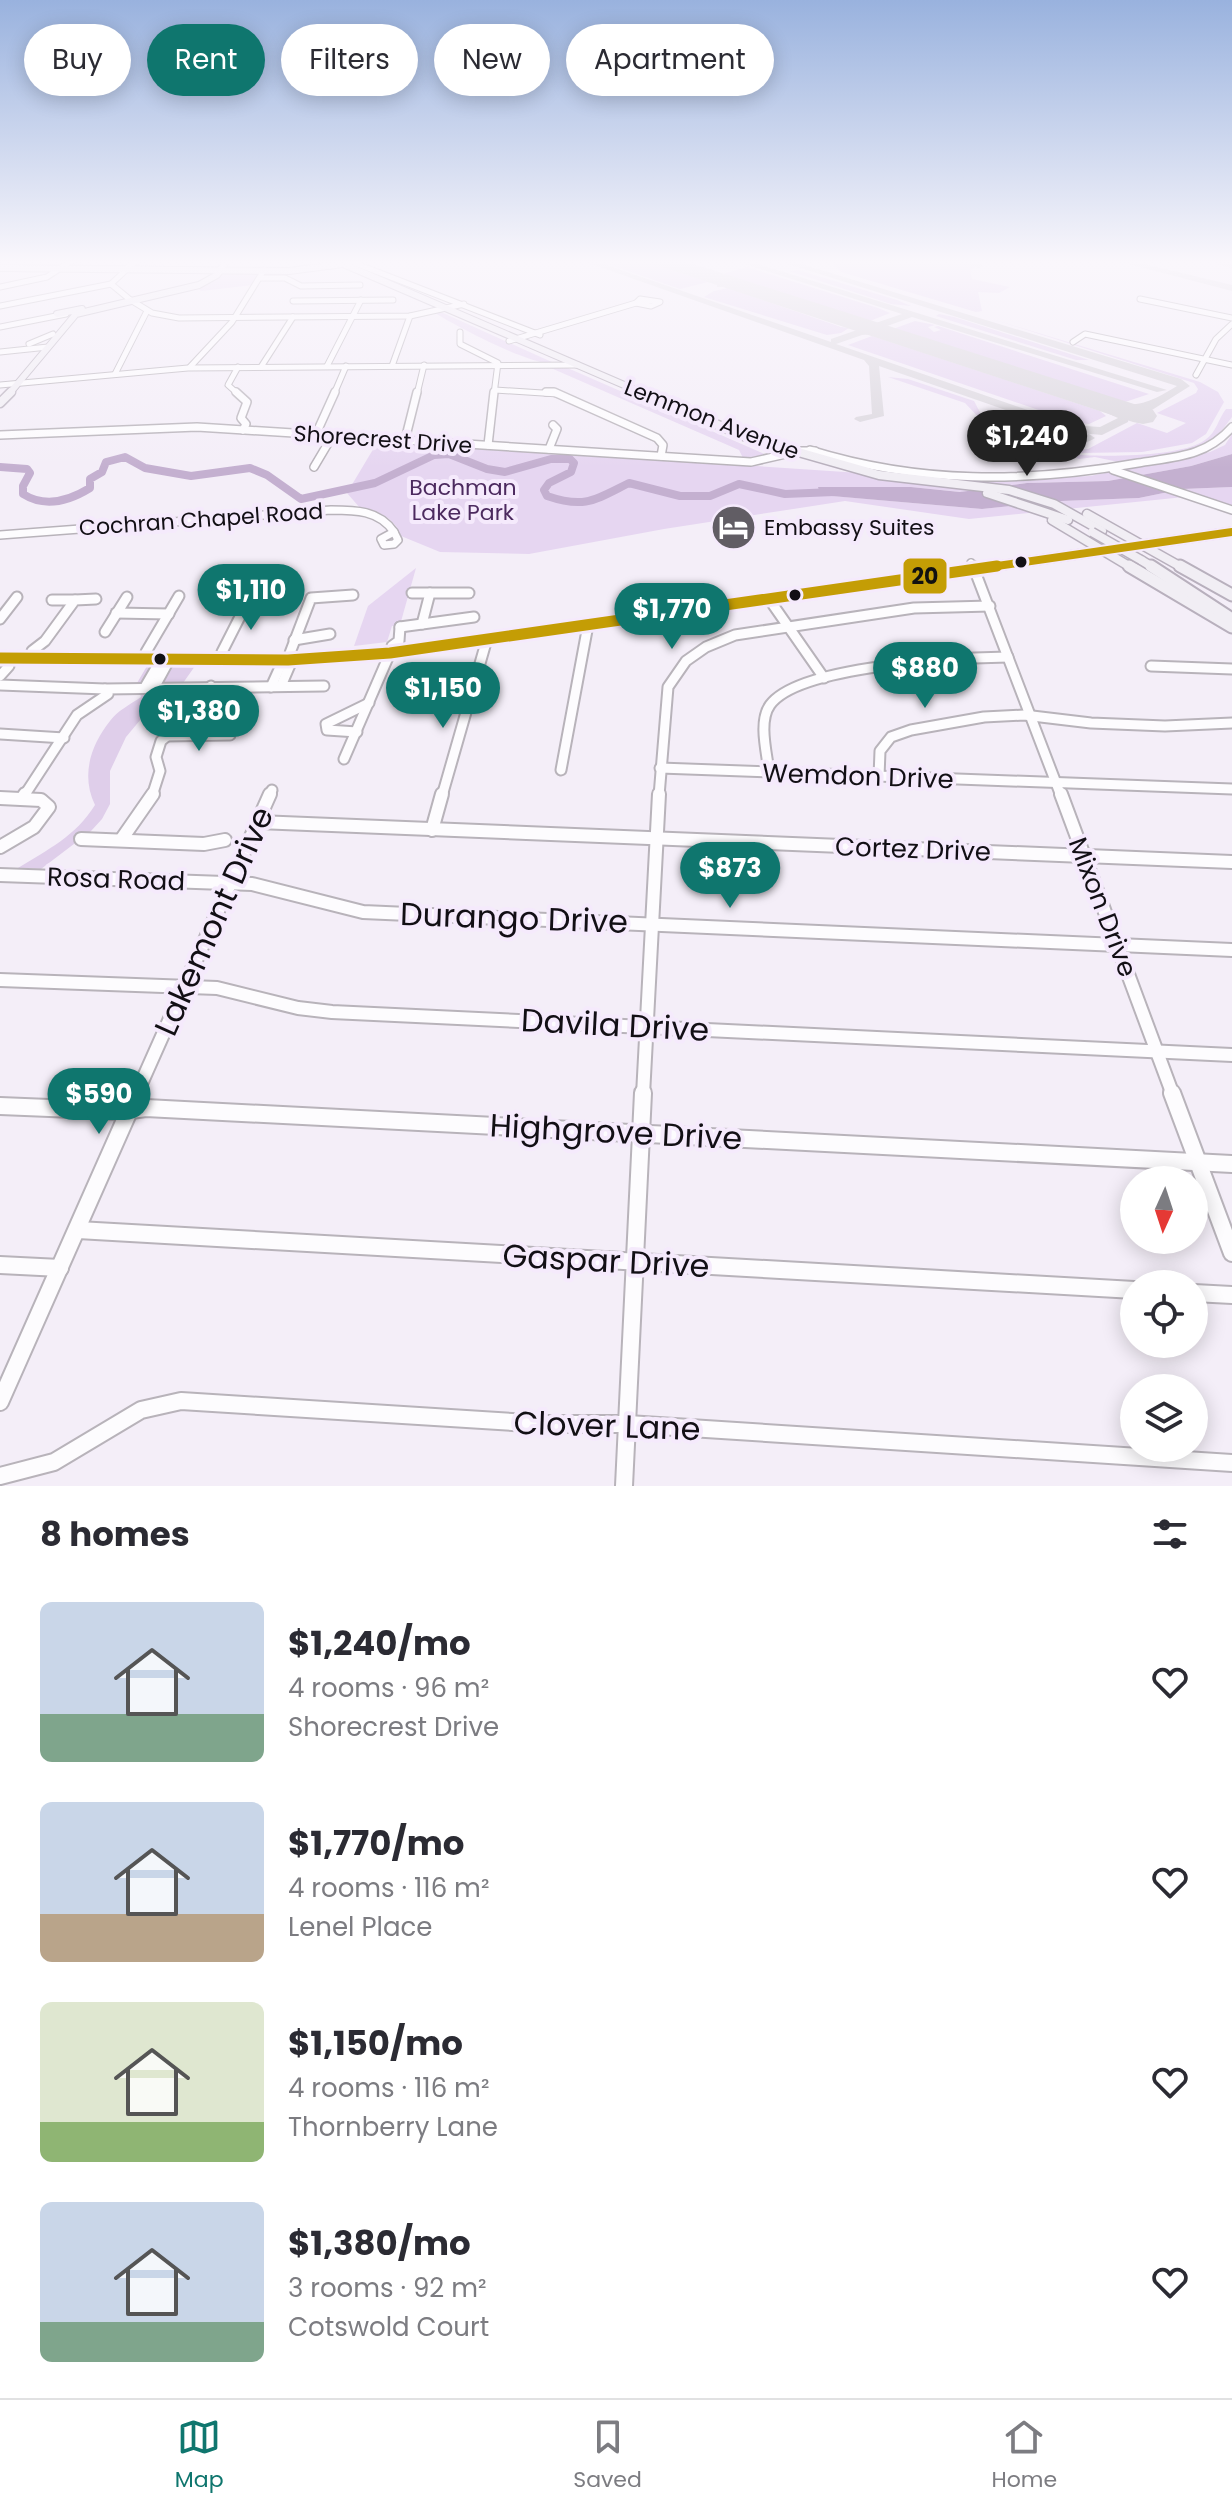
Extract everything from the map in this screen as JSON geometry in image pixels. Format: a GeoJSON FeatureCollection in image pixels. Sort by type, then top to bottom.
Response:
{"type":"FeatureCollection","features":[{"type":"Feature","properties":{"kind":"main road"},"geometry":{"type":"LineString","coordinates":[[44,348],[58,329]]}},
{"type":"Feature","properties":{"kind":"main road"},"geometry":{"type":"LineString","coordinates":[[0,400],[18,383],[60,329]]}},
{"type":"Feature","properties":{"kind":"main road","name":"Lemmon Avenue"},"geometry":{"type":"LineString","coordinates":[[489,329],[564,364],[784,453],[864,476],[966,489],[1097,532]]}},
{"type":"Feature","properties":{"kind":"main road","name":"Lemmon Avenue"},"geometry":{"type":"LineString","coordinates":[[515,341],[578,365],[619,386]]}},
{"type":"Feature","properties":{"kind":"main road","name":"Lemmon Avenue"},"geometry":{"type":"LineString","coordinates":[[784,453],[812,454],[879,475],[994,487],[1052,504],[1097,532]]}},
{"type":"Feature","properties":{"kind":"main road"},"geometry":{"type":"LineString","coordinates":[[1052,504],[1079,511],[1117,529],[1232,595]]}},
{"type":"Feature","properties":{"kind":"main road"},"geometry":{"type":"LineString","coordinates":[[1027,507],[1232,627]]}},
{"type":"Feature","properties":{"kind":"main road"},"geometry":{"type":"LineString","coordinates":[[1068,529],[1098,539],[1116,536],[1117,529]]}},
{"type":"Feature","properties":{"kind":"main road"},"geometry":{"type":"LineString","coordinates":[[0,651],[32,651],[47,646],[167,656],[289,656],[395,639],[486,636],[1232,529]]}},
{"type":"Feature","properties":{"kind":"main road"},"geometry":{"type":"LineString","coordinates":[[1097,532],[1197,585],[1232,610]]}},
{"type":"Feature","properties":{"kind":"main road"},"geometry":{"type":"LineString","coordinates":[[1127,564],[1122,559],[1124,555],[1144,552],[1179,564]]}},
{"type":"Feature","properties":{"kind":"main road"},"geometry":{"type":"LineString","coordinates":[[1146,559],[1232,620]]}},
{"type":"Feature","properties":{"kind":"main road"},"geometry":{"type":"LineString","coordinates":[[704,604],[738,603],[768,596]]}},
{"type":"Feature","properties":{"kind":"main road"},"geometry":{"type":"LineString","coordinates":[[4,662],[222,652],[289,656]]}},
{"type":"Feature","properties":{"kind":"street"},"geometry":{"type":"LineString","coordinates":[[115,374],[140,329]]}},
{"type":"Feature","properties":{"kind":"street"},"geometry":{"type":"LineString","coordinates":[[188,368],[200,360],[224,329]]}},
{"type":"Feature","properties":{"kind":"street"},"geometry":{"type":"LineString","coordinates":[[261,367],[285,329]]}},
{"type":"Feature","properties":{"kind":"street"},"geometry":{"type":"LineString","coordinates":[[327,366],[346,329]]}},
{"type":"Feature","properties":{"kind":"street"},"geometry":{"type":"LineString","coordinates":[[392,366],[405,329]]}},
{"type":"Feature","properties":{"kind":"street"},"geometry":{"type":"LineString","coordinates":[[526,329],[537,334]]}},
{"type":"Feature","properties":{"kind":"street"},"geometry":{"type":"LineString","coordinates":[[515,341],[553,329]]}},
{"type":"Feature","properties":{"kind":"street"},"geometry":{"type":"LineString","coordinates":[[1196,375],[1224,329]]}},
{"type":"Feature","properties":{"kind":"street"},"geometry":{"type":"LineString","coordinates":[[460,332],[460,344],[497,361],[498,365],[488,445]]}},
{"type":"Feature","properties":{"kind":"street"},"geometry":{"type":"LineString","coordinates":[[27,347],[53,334]]}},
{"type":"Feature","properties":{"kind":"street"},"geometry":{"type":"LineString","coordinates":[[1073,342],[1085,334],[1232,365]]}},
{"type":"Feature","properties":{"kind":"street"},"geometry":{"type":"LineString","coordinates":[[0,352],[27,347],[44,348]]}},
{"type":"Feature","properties":{"kind":"street"},"geometry":{"type":"LineString","coordinates":[[405,440],[424,365]]}},
{"type":"Feature","properties":{"kind":"street"},"geometry":{"type":"LineString","coordinates":[[0,385],[188,368],[578,365]]}},
{"type":"Feature","properties":{"kind":"street"},"geometry":{"type":"LineString","coordinates":[[316,434],[346,366]]}},
{"type":"Feature","properties":{"kind":"street"},"geometry":{"type":"LineString","coordinates":[[238,367],[228,385],[247,402],[241,418],[246,424],[243,430]]}},
{"type":"Feature","properties":{"kind":"street"},"geometry":{"type":"LineString","coordinates":[[495,390],[542,390],[561,394],[657,438],[663,445],[661,456]]}},
{"type":"Feature","properties":{"kind":"street"},"geometry":{"type":"LineString","coordinates":[[549,449],[557,429],[553,425]]}},
{"type":"Feature","properties":{"kind":"street","name":"Shorecrest Drive"},"geometry":{"type":"LineString","coordinates":[[0,435],[178,427],[765,461],[784,453]]}},
{"type":"Feature","properties":{"kind":"street"},"geometry":{"type":"LineString","coordinates":[[812,454],[874,468],[948,478],[1049,477],[1111,469],[1211,448],[1221,442],[1232,427]]}},
{"type":"Feature","properties":{"kind":"street"},"geometry":{"type":"LineString","coordinates":[[314,467],[333,435]]}},
{"type":"Feature","properties":{"kind":"street"},"geometry":{"type":"LineString","coordinates":[[1129,465],[1127,470],[1130,476]]}},
{"type":"Feature","properties":{"kind":"street"},"geometry":{"type":"LineString","coordinates":[[1111,469],[1232,512]]}},
{"type":"Feature","properties":{"kind":"street","name":"Cochran Chapel Road"},"geometry":{"type":"LineString","coordinates":[[0,535],[331,510],[373,513],[390,523],[395,531]]}},
{"type":"Feature","properties":{"kind":"street","name":"Mixon Drive"},"geometry":{"type":"LineString","coordinates":[[973,566],[1232,1253]]}},
{"type":"Feature","properties":{"kind":"street"},"geometry":{"type":"LineString","coordinates":[[412,593],[469,593]]}},
{"type":"Feature","properties":{"kind":"street"},"geometry":{"type":"LineString","coordinates":[[422,624],[430,593]]}},
{"type":"Feature","properties":{"kind":"street"},"geometry":{"type":"LineString","coordinates":[[276,686],[290,665],[289,656],[294,640],[311,598],[353,595]]}},
{"type":"Feature","properties":{"kind":"street"},"geometry":{"type":"LineString","coordinates":[[146,652],[179,596]]}},
{"type":"Feature","properties":{"kind":"street"},"geometry":{"type":"LineString","coordinates":[[768,596],[824,678]]}},
{"type":"Feature","properties":{"kind":"street"},"geometry":{"type":"LineString","coordinates":[[0,619],[17,597]]}},
{"type":"Feature","properties":{"kind":"street"},"geometry":{"type":"LineString","coordinates":[[105,632],[127,597]]}},
{"type":"Feature","properties":{"kind":"street"},"geometry":{"type":"LineString","coordinates":[[222,652],[250,597]]}},
{"type":"Feature","properties":{"kind":"street"},"geometry":{"type":"LineString","coordinates":[[52,600],[96,599]]}},
{"type":"Feature","properties":{"kind":"street"},"geometry":{"type":"LineString","coordinates":[[47,646],[75,600]]}},
{"type":"Feature","properties":{"kind":"street"},"geometry":{"type":"LineString","coordinates":[[624,1486],[655,838],[668,687],[680,667],[694,655],[720,641],[753,631],[914,608],[990,606]]}},
{"type":"Feature","properties":{"kind":"street"},"geometry":{"type":"LineString","coordinates":[[116,613],[169,614]]}},
{"type":"Feature","properties":{"kind":"street"},"geometry":{"type":"LineString","coordinates":[[344,759],[381,672],[386,668],[395,639],[422,624],[474,617]]}},
{"type":"Feature","properties":{"kind":"street"},"geometry":{"type":"LineString","coordinates":[[561,770],[588,621]]}},
{"type":"Feature","properties":{"kind":"street"},"geometry":{"type":"LineString","coordinates":[[294,640],[330,634]]}},
{"type":"Feature","properties":{"kind":"street"},"geometry":{"type":"LineString","coordinates":[[432,830],[486,636]]}},
{"type":"Feature","properties":{"kind":"street"},"geometry":{"type":"LineString","coordinates":[[150,687],[167,664],[167,656]]}},
{"type":"Feature","properties":{"kind":"street"},"geometry":{"type":"LineString","coordinates":[[769,772],[766,718],[770,705],[790,688],[824,678],[945,658],[1008,657]]}},
{"type":"Feature","properties":{"kind":"street"},"geometry":{"type":"LineString","coordinates":[[0,676],[4,662]]}},
{"type":"Feature","properties":{"kind":"street"},"geometry":{"type":"LineString","coordinates":[[1151,666],[1232,669]]}},
{"type":"Feature","properties":{"kind":"street"},"geometry":{"type":"LineString","coordinates":[[0,685],[105,689],[324,686]]}},
{"type":"Feature","properties":{"kind":"street"},"geometry":{"type":"LineString","coordinates":[[121,840],[154,792],[160,771],[157,749],[166,736],[195,713],[211,686]]}},
{"type":"Feature","properties":{"kind":"street"},"geometry":{"type":"LineString","coordinates":[[22,799],[77,715],[108,694],[105,689]]}},
{"type":"Feature","properties":{"kind":"street"},"geometry":{"type":"LineString","coordinates":[[357,732],[327,730],[326,724],[369,703]]}},
{"type":"Feature","properties":{"kind":"street"},"geometry":{"type":"LineString","coordinates":[[879,777],[880,751],[885,742],[898,733],[994,716],[1031,715],[1101,724],[1187,727],[1232,723]]}},
{"type":"Feature","properties":{"kind":"street"},"geometry":{"type":"LineString","coordinates":[[0,734],[64,738]]}},
{"type":"Feature","properties":{"kind":"street"},"geometry":{"type":"LineString","coordinates":[[166,736],[230,735]]}},
{"type":"Feature","properties":{"kind":"street","name":"Wemdon Drive"},"geometry":{"type":"LineString","coordinates":[[660,768],[1232,789]]}},
{"type":"Feature","properties":{"kind":"street","name":"Lakemont Drive"},"geometry":{"type":"LineString","coordinates":[[0,1402],[272,790]]}},
{"type":"Feature","properties":{"kind":"street"},"geometry":{"type":"LineString","coordinates":[[0,798],[41,800],[49,807],[34,827],[0,847]]}},
{"type":"Feature","properties":{"kind":"street","name":"Cortez Drive"},"geometry":{"type":"LineString","coordinates":[[258,822],[1232,862]]}},
{"type":"Feature","properties":{"kind":"street"},"geometry":{"type":"LineString","coordinates":[[81,839],[204,844],[225,840]]}},
{"type":"Feature","properties":{"kind":"street","name":"Rosa Road"},"geometry":{"type":"LineString","coordinates":[[0,875],[231,884]]}},
{"type":"Feature","properties":{"kind":"street","name":"Durango Drive"},"geometry":{"type":"LineString","coordinates":[[231,884],[271,887],[329,907],[363,912],[1232,950]]}},
{"type":"Feature","properties":{"kind":"street","name":"Davila Drive"},"geometry":{"type":"LineString","coordinates":[[0,980],[217,988],[298,1008],[332,1012],[1232,1055]]}},
{"type":"Feature","properties":{"kind":"street","name":"Highgrove Drive"},"geometry":{"type":"LineString","coordinates":[[0,1106],[146,1108],[1232,1164]]}},
{"type":"Feature","properties":{"kind":"street","name":"Gaspar Drive"},"geometry":{"type":"LineString","coordinates":[[78,1230],[1120,1289]]}},
{"type":"Feature","properties":{"kind":"street"},"geometry":{"type":"LineString","coordinates":[[0,1265],[60,1268]]}},
{"type":"Feature","properties":{"kind":"street"},"geometry":{"type":"LineString","coordinates":[[1208,1294],[1232,1295]]}},
{"type":"Feature","properties":{"kind":"street","name":"Clover Lane"},"geometry":{"type":"LineString","coordinates":[[0,1476],[54,1462],[141,1410],[181,1401],[386,1416],[628,1424],[1232,1463]]}},
{"type":"Feature","properties":{"kind":"green space"},"geometry":{"type":"Polygon","coordinates":[[[465,329],[479,329],[554,363],[529,358],[465,329]]]}},
{"type":"Feature","properties":{"kind":"green space"},"geometry":{"type":"Polygon","coordinates":[[[809,329],[847,329],[841,333],[827,335],[809,329]]]}},
{"type":"Feature","properties":{"kind":"green space"},"geometry":{"type":"Polygon","coordinates":[[[894,329],[931,329],[934,332],[948,329],[1149,394],[1125,402],[894,329]]]}},
{"type":"Feature","properties":{"kind":"green space"},"geometry":{"type":"Polygon","coordinates":[[[978,329],[993,329],[1089,360],[1076,360],[978,329]]]}},
{"type":"Feature","properties":{"kind":"green space"},"geometry":{"type":"Polygon","coordinates":[[[1025,329],[1200,382],[1218,392],[1224,402],[1206,434],[1192,443],[1142,452],[1079,453],[981,420],[965,403],[888,377],[908,379],[974,401],[982,416],[989,420],[1075,450],[1088,449],[1137,423],[1167,433],[1186,423],[1157,413],[1196,393],[1198,389],[1194,383],[1025,329]]]}},
{"type":"Feature","properties":{"kind":"green space"},"geometry":{"type":"Polygon","coordinates":[[[872,336],[1100,411],[1106,416],[1089,424],[1074,422],[848,345],[872,336]]]}},
{"type":"Feature","properties":{"kind":"green space"},"geometry":{"type":"Polygon","coordinates":[[[544,365],[563,366],[769,456],[744,460],[739,450],[544,365]]]}},
{"type":"Feature","properties":{"kind":"green space"},"geometry":{"type":"Polygon","coordinates":[[[1226,409],[1232,409],[1232,417],[1214,441],[1198,449],[1123,463],[1095,457],[1079,459],[1067,454],[1138,455],[1193,446],[1212,433],[1226,409]]]}},
{"type":"Feature","properties":{"kind":"green space","name":"Bachman Lake Park"},"geometry":{"type":"Polygon","coordinates":[[[1232,434],[1232,454],[1191,466],[1108,481],[1027,483],[961,492],[911,487],[818,487],[821,495],[982,509],[1061,501],[1139,498],[1183,489],[1232,487],[1232,508],[1194,496],[969,519],[845,501],[529,554],[440,552],[401,536],[390,520],[379,513],[360,508],[347,493],[378,441],[981,481],[1090,476],[1210,452],[1225,445],[1232,434]]]}},
{"type":"Feature","properties":{"kind":"green space"},"geometry":{"type":"Polygon","coordinates":[[[416,568],[400,625],[392,626],[387,642],[354,646],[368,606],[416,568]]]}},
{"type":"Feature","properties":{"kind":"shaded area"},"geometry":{"type":"Polygon","coordinates":[[[1232,454],[1232,487],[1183,489],[1139,498],[1061,501],[982,509],[820,495],[818,487],[911,487],[960,492],[1027,483],[1108,481],[1191,466],[1232,454]]]}},
{"type":"Feature","properties":{"kind":"shaded area"},"geometry":{"type":"Polygon","coordinates":[[[147,666],[195,666],[176,693],[141,719],[126,737],[110,771],[110,804],[102,819],[41,869],[18,868],[70,834],[95,805],[88,772],[93,751],[113,717],[141,697],[137,683],[147,666]]]}},
{"type":"Feature","properties":{"kind":"waterway"},"geometry":{"type":"LineString","coordinates":[[0,467],[27,469],[30,473],[23,486],[23,494],[48,502],[65,499],[90,488],[90,479],[102,472],[106,462],[125,457],[145,468],[191,476],[250,468],[267,475],[301,499],[375,483],[434,455],[449,454],[487,469],[505,472],[551,459],[570,459],[574,463],[571,472],[549,483],[544,490],[547,496],[571,502],[590,501],[629,483],[680,496],[710,496],[739,484],[785,494],[834,492]]}},
{"type":"Feature","properties":{"kind":"taxiway"},"geometry":{"type":"LineString","coordinates":[[784,329],[1069,428],[1102,431],[1124,420],[1123,414],[1075,395]]}},
{"type":"Feature","properties":{"kind":"taxiway"},"geometry":{"type":"LineString","coordinates":[[862,331],[868,329]]}},
{"type":"Feature","properties":{"kind":"taxiway"},"geometry":{"type":"LineString","coordinates":[[963,329],[1161,390]]}},
{"type":"Feature","properties":{"kind":"taxiway"},"geometry":{"type":"LineString","coordinates":[[1007,329],[1185,386],[1148,408],[1112,406]]}},
{"type":"Feature","properties":{"kind":"taxiway"},"geometry":{"type":"LineString","coordinates":[[835,341],[862,331]]}},
{"type":"Feature","properties":{"kind":"taxiway"},"geometry":{"type":"LineString","coordinates":[[862,331],[877,331],[895,337]]}},
{"type":"Feature","properties":{"kind":"taxiway"},"geometry":{"type":"LineString","coordinates":[[860,419],[878,416],[874,365],[868,359]]}},
{"type":"Feature","properties":{"kind":"taxiway"},"geometry":{"type":"LineString","coordinates":[[1007,420],[1065,440],[1089,438]]}},
{"type":"Feature","properties":{"kind":"runway"},"geometry":{"type":"LineString","coordinates":[[875,329],[1143,416]]}},
{"type":"Feature","properties":{"kind":"transit line","name":"20"},"geometry":{"type":"LineString","coordinates":[[0,658],[288,660],[390,653],[1232,532]]}},
{"type":"Feature","properties":{"kind":"place","name":"Embassy Suites"},"geometry":{"type":"Point","coordinates":[733,527]}}]}
